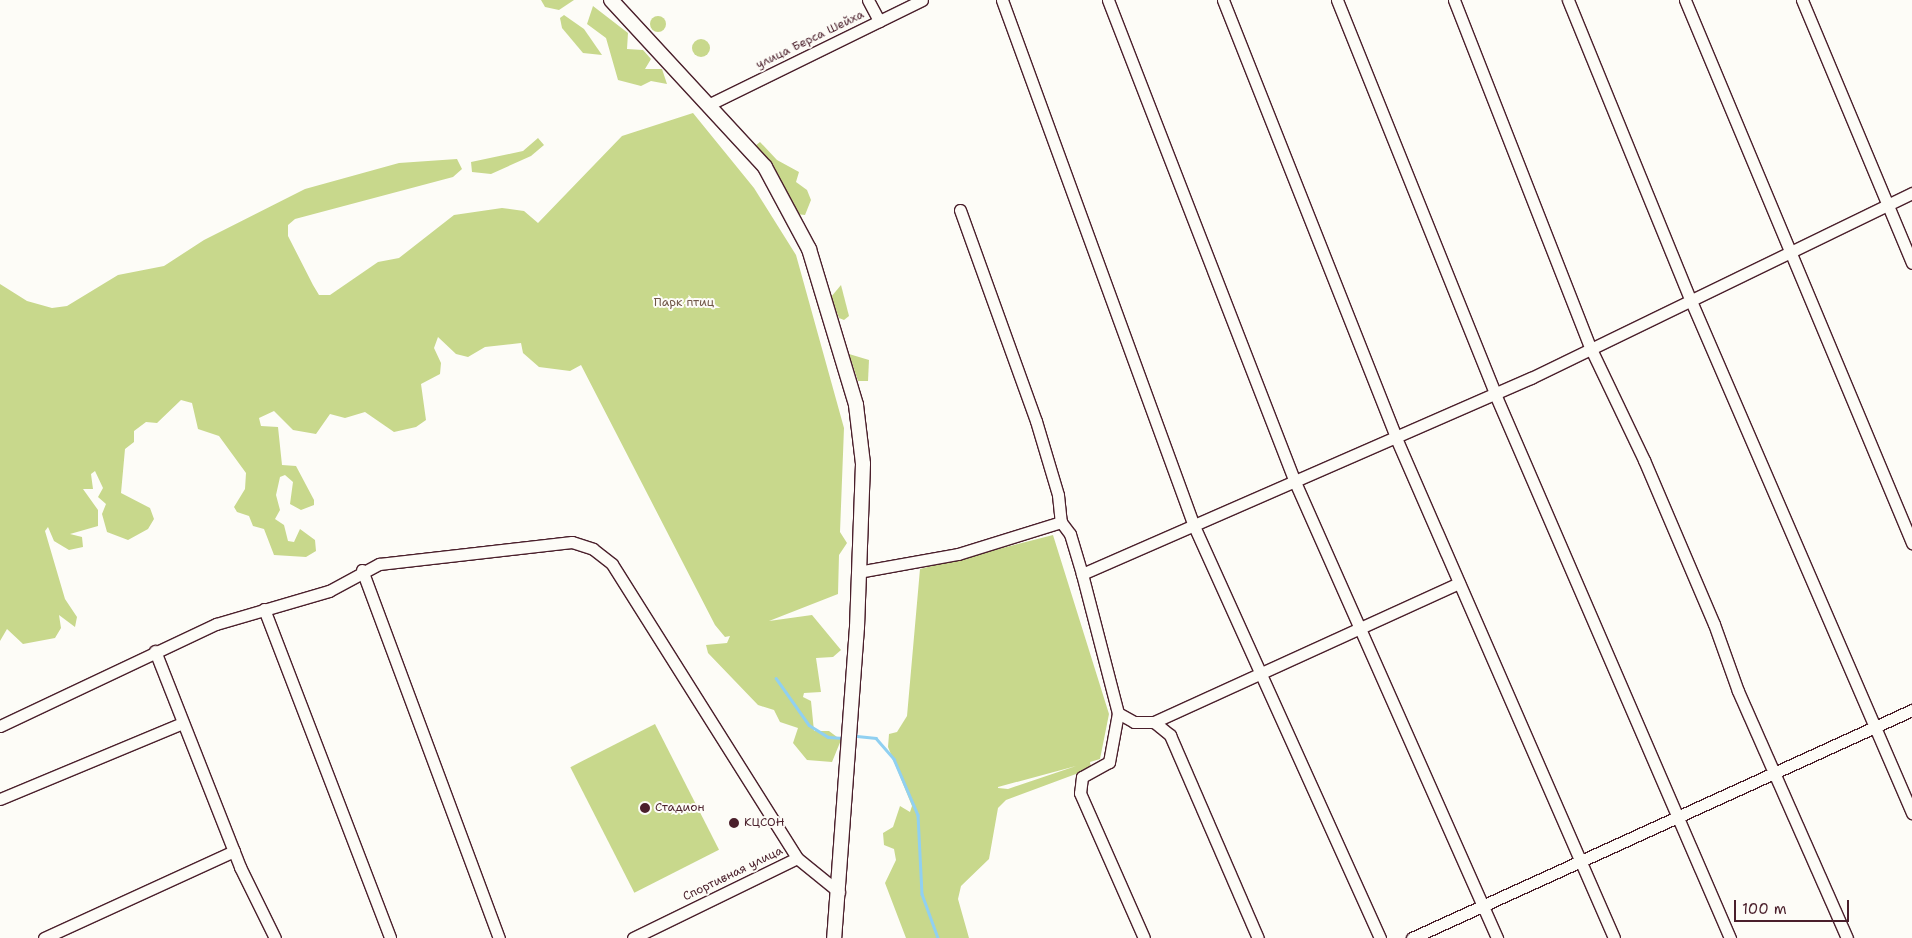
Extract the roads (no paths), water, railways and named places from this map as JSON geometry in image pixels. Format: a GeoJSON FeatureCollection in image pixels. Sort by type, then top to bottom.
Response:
{"type":"FeatureCollection","features":[{"type":"Feature","properties":{"kind":"main road"},"geometry":{"type":"LineString","coordinates":[[611,0],[710,104],[765,167],[780,191],[809,248],[860,429],[858,572],[848,761],[834,938]]}},
{"type":"Feature","properties":{"kind":"street"},"geometry":{"type":"LineString","coordinates":[[868,0],[879,21]]}},
{"type":"Feature","properties":{"kind":"street","name":"улица Берса Шейха"},"geometry":{"type":"LineString","coordinates":[[710,104],[922,0]]}},
{"type":"Feature","properties":{"kind":"street"},"geometry":{"type":"LineString","coordinates":[[1002,0],[1194,526],[1380,938]]}},
{"type":"Feature","properties":{"kind":"street"},"geometry":{"type":"LineString","coordinates":[[1108,0],[1295,482],[1497,938]]}},
{"type":"Feature","properties":{"kind":"street"},"geometry":{"type":"LineString","coordinates":[[1223,0],[1396,438],[1614,938]]}},
{"type":"Feature","properties":{"kind":"street"},"geometry":{"type":"LineString","coordinates":[[1337,0],[1495,394],[1730,938]]}},
{"type":"Feature","properties":{"kind":"street"},"geometry":{"type":"LineString","coordinates":[[1454,0],[1591,349],[1644,460],[1774,772],[1847,938]]}},
{"type":"Feature","properties":{"kind":"street"},"geometry":{"type":"LineString","coordinates":[[1568,0],[1691,301],[1912,813]]}},
{"type":"Feature","properties":{"kind":"street"},"geometry":{"type":"LineString","coordinates":[[1685,0],[1912,543]]}},
{"type":"Feature","properties":{"kind":"street"},"geometry":{"type":"LineString","coordinates":[[1802,0],[1912,263]]}},
{"type":"Feature","properties":{"kind":"street"},"geometry":{"type":"LineString","coordinates":[[1082,574],[1495,394],[1791,253],[1912,193]]}},
{"type":"Feature","properties":{"kind":"street"},"geometry":{"type":"LineString","coordinates":[[960,210],[1036,421],[1058,495],[1061,522],[1070,534],[1082,574],[1118,713],[1109,762],[1082,777],[1080,794],[1144,938]]}},
{"type":"Feature","properties":{"kind":"street"},"geometry":{"type":"LineString","coordinates":[[858,572],[958,554],[1061,522]]}},
{"type":"Feature","properties":{"kind":"street"},"geometry":{"type":"LineString","coordinates":[[0,726],[154,651],[264,609],[329,590],[362,570],[379,564],[472,557],[530,544],[572,542],[593,549],[612,564],[797,858]]}},
{"type":"Feature","properties":{"kind":"street"},"geometry":{"type":"LineString","coordinates":[[362,570],[499,938]]}},
{"type":"Feature","properties":{"kind":"street"},"geometry":{"type":"LineString","coordinates":[[1118,713],[1134,722],[1154,722],[1262,675],[1459,583]]}},
{"type":"Feature","properties":{"kind":"street"},"geometry":{"type":"LineString","coordinates":[[264,609],[390,938]]}},
{"type":"Feature","properties":{"kind":"street"},"geometry":{"type":"LineString","coordinates":[[154,651],[234,851],[275,938]]}},
{"type":"Feature","properties":{"kind":"street"},"geometry":{"type":"LineString","coordinates":[[1412,938],[1580,859],[1912,710]]}},
{"type":"Feature","properties":{"kind":"street"},"geometry":{"type":"LineString","coordinates":[[1154,722],[1170,735],[1258,938]]}},
{"type":"Feature","properties":{"kind":"street"},"geometry":{"type":"LineString","coordinates":[[0,799],[183,723]]}},
{"type":"Feature","properties":{"kind":"street"},"geometry":{"type":"LineString","coordinates":[[44,938],[234,851]]}},
{"type":"Feature","properties":{"kind":"street","name":"Спортивная улица"},"geometry":{"type":"LineString","coordinates":[[633,938],[797,858],[839,892]]}},
{"type":"Feature","properties":{"kind":"waterway"},"geometry":{"type":"LineString","coordinates":[[776,678],[809,725],[828,737],[843,738]]}},
{"type":"Feature","properties":{"kind":"waterway"},"geometry":{"type":"LineString","coordinates":[[857,736],[876,738],[894,759],[918,815],[922,894],[938,938]]}},
{"type":"Feature","properties":{"kind":"place","name":"Стадион"},"geometry":{"type":"Point","coordinates":[645,808]}},
{"type":"Feature","properties":{"kind":"place","name":"КЦСОН"},"geometry":{"type":"Point","coordinates":[734,823]}},
{"type":"Feature","properties":{"kind":"park label","name":"Парк птиц"},"geometry":{"type":"Point","coordinates":[684,303]}}]}
